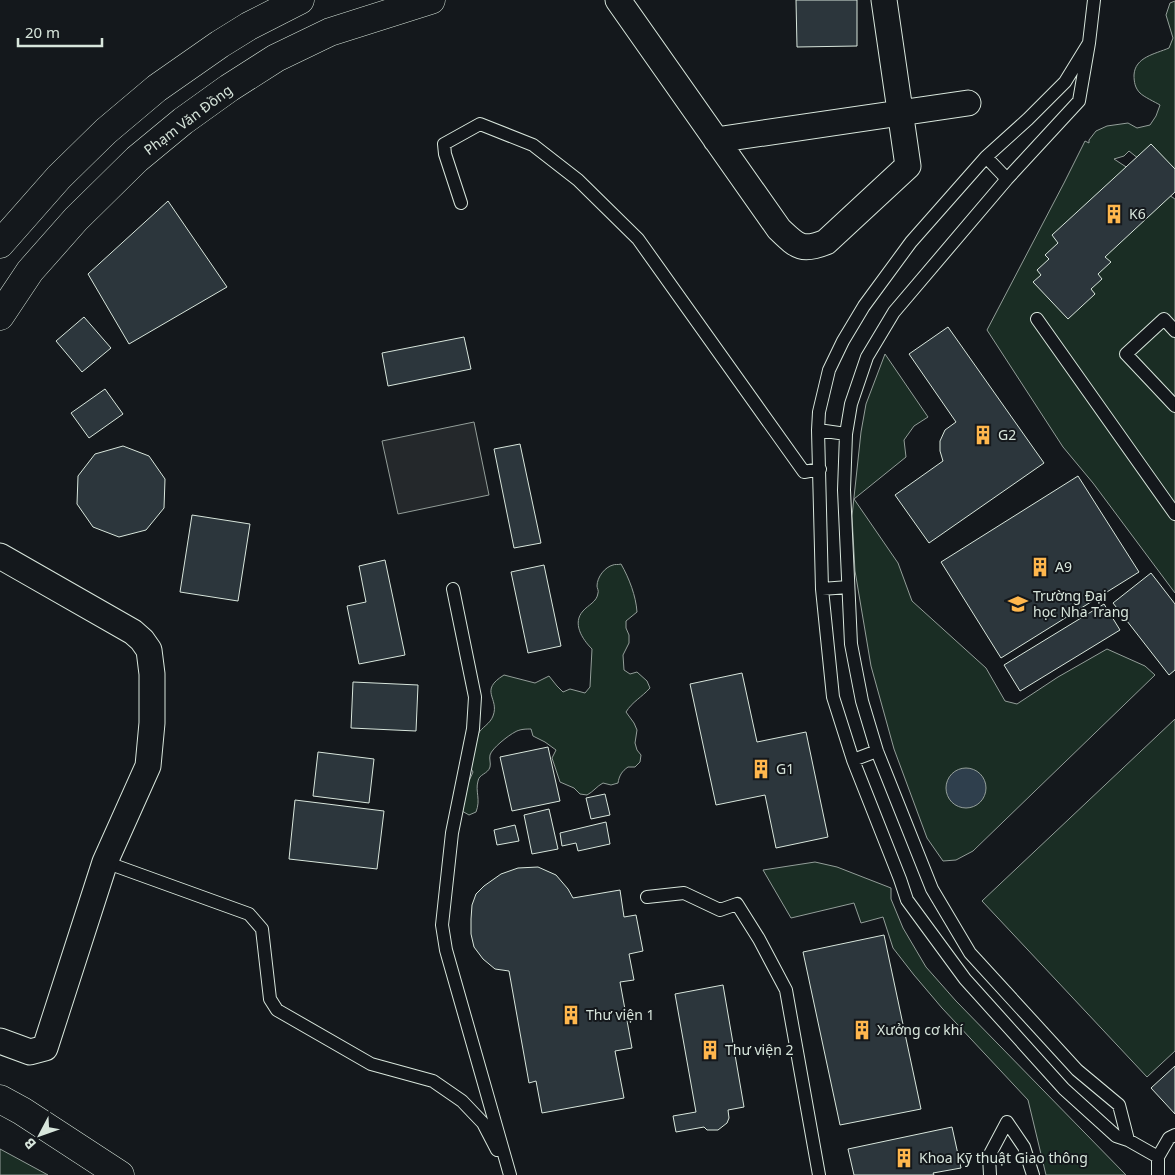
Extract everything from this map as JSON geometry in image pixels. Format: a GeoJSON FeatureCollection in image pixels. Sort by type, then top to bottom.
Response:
{"type":"FeatureCollection","features":[{"type":"Feature","properties":{"kind":"main road"},"geometry":{"type":"LineString","coordinates":[[0,244],[59,177],[106,131],[158,88],[249,26],[300,0]]}},
{"type":"Feature","properties":{"kind":"main road","name":"Phạm Văn Đồng"},"geometry":{"type":"LineString","coordinates":[[0,316],[30,270],[76,219],[137,159],[229,88],[276,58],[330,32],[431,0]]}},
{"type":"Feature","properties":{"kind":"main road"},"geometry":{"type":"LineString","coordinates":[[0,1099],[22,1111],[120,1175]]}},
{"type":"Feature","properties":{"kind":"street"},"geometry":{"type":"LineString","coordinates":[[618,0],[779,229],[792,242],[800,246],[812,247],[826,242],[908,166],[884,0]]}},
{"type":"Feature","properties":{"kind":"street"},"geometry":{"type":"LineString","coordinates":[[716,140],[968,103]]}},
{"type":"Feature","properties":{"kind":"street"},"geometry":{"type":"LineString","coordinates":[[0,556],[133,632],[149,650],[152,674],[152,723],[148,766],[105,862],[45,1048],[30,1052],[0,1040]]}},
{"type":"Feature","properties":{"kind":"lane"},"geometry":{"type":"LineString","coordinates":[[1094,0],[1079,100],[1007,179],[894,312],[867,357],[851,404],[846,434],[844,490],[851,644],[862,701],[877,752],[932,889],[970,953],[1077,1070],[1119,1105],[1128,1140]]}},
{"type":"Feature","properties":{"kind":"lane"},"geometry":{"type":"LineString","coordinates":[[1089,43],[1064,82],[986,158],[911,242],[864,306],[843,341],[829,370],[819,412],[822,590],[833,697],[853,760],[907,900],[965,979],[1064,1089],[1116,1136],[1128,1140],[1158,1157]]}},
{"type":"Feature","properties":{"kind":"lane"},"geometry":{"type":"LineString","coordinates":[[462,203],[445,154],[444,144],[480,124],[533,144],[578,180],[638,239],[804,472],[820,469]]}},
{"type":"Feature","properties":{"kind":"lane"},"geometry":{"type":"LineString","coordinates":[[986,158],[1007,179]]}},
{"type":"Feature","properties":{"kind":"lane"},"geometry":{"type":"LineString","coordinates":[[1175,331],[1164,318],[1126,354],[1175,406]]}},
{"type":"Feature","properties":{"kind":"lane"},"geometry":{"type":"LineString","coordinates":[[1037,319],[1175,514]]}},
{"type":"Feature","properties":{"kind":"lane"},"geometry":{"type":"LineString","coordinates":[[818,430],[846,434]]}},
{"type":"Feature","properties":{"kind":"lane"},"geometry":{"type":"LineString","coordinates":[[822,590],[848,586]]}},
{"type":"Feature","properties":{"kind":"lane"},"geometry":{"type":"LineString","coordinates":[[453,589],[475,698],[473,729],[452,833],[442,925],[446,950],[509,1174]]}},
{"type":"Feature","properties":{"kind":"lane"},"geometry":{"type":"LineString","coordinates":[[853,760],[877,752]]}},
{"type":"Feature","properties":{"kind":"lane"},"geometry":{"type":"LineString","coordinates":[[105,862],[249,914],[262,929],[270,1000],[276,1010],[371,1064],[433,1082],[462,1101],[483,1124],[509,1174]]}},
{"type":"Feature","properties":{"kind":"lane"},"geometry":{"type":"LineString","coordinates":[[647,898],[684,893],[720,910],[737,904],[759,939],[786,990],[819,1175]]}},
{"type":"Feature","properties":{"kind":"lane"},"geometry":{"type":"LineString","coordinates":[[990,1175],[989,1156],[1006,1122],[1024,1147],[1033,1175]]}},
{"type":"Feature","properties":{"kind":"lane"},"geometry":{"type":"LineString","coordinates":[[1158,1175],[1158,1157],[1169,1138],[1175,1135]]}},
{"type":"Feature","properties":{"kind":"green space"},"geometry":{"type":"Polygon","coordinates":[[[1175,1],[1175,188],[1129,151],[1124,156],[1114,159],[1175,199],[1175,593],[1093,483],[1063,447],[987,330],[1085,141],[1089,143],[1089,140],[1096,131],[1107,126],[1128,123],[1137,128],[1150,125],[1156,116],[1160,105],[1138,91],[1134,75],[1135,69],[1142,60],[1169,48],[1173,38],[1166,15],[1170,3],[1175,1]]]}},
{"type":"Feature","properties":{"kind":"green space"},"geometry":{"type":"Polygon","coordinates":[[[885,354],[928,417],[914,426],[904,440],[906,457],[854,499],[898,563],[912,601],[986,668],[1005,701],[1017,704],[1058,677],[1107,649],[1145,666],[1155,675],[973,851],[956,860],[943,861],[927,838],[894,749],[871,666],[855,571],[852,516],[861,432],[866,404],[885,354]]]}},
{"type":"Feature","properties":{"kind":"green space"},"geometry":{"type":"Polygon","coordinates":[[[621,564],[632,587],[637,612],[626,621],[629,643],[623,655],[624,670],[630,674],[637,672],[647,681],[650,688],[626,712],[637,730],[635,743],[641,755],[640,762],[635,767],[628,767],[624,770],[618,783],[611,785],[603,783],[587,795],[580,794],[574,788],[560,782],[552,758],[556,750],[533,736],[531,729],[519,730],[497,745],[491,752],[489,769],[478,781],[476,812],[469,815],[462,811],[466,788],[473,772],[469,765],[473,745],[478,734],[493,716],[492,686],[504,675],[535,683],[549,676],[563,692],[570,689],[585,693],[590,687],[592,649],[582,636],[578,621],[583,611],[597,596],[597,583],[602,573],[610,566],[621,564]]]}},
{"type":"Feature","properties":{"kind":"green space"},"geometry":{"type":"Polygon","coordinates":[[[1175,719],[1175,1051],[1147,1077],[982,901],[1175,719]]]}},
{"type":"Feature","properties":{"kind":"green space"},"geometry":{"type":"Polygon","coordinates":[[[815,862],[837,867],[891,888],[891,899],[903,928],[926,967],[956,1001],[1126,1175],[1046,1175],[1028,1100],[942,1008],[914,975],[893,948],[883,917],[861,923],[854,903],[791,918],[763,870],[815,862]]]}},
{"type":"Feature","properties":{"kind":"green space"},"geometry":{"type":"Polygon","coordinates":[[[0,1149],[48,1175],[0,1175],[0,1149]]]}},
{"type":"Feature","properties":{"kind":"shaded area"},"geometry":{"type":"Polygon","coordinates":[[[474,422],[489,495],[398,514],[382,441],[474,422]]]}},
{"type":"Feature","properties":{"kind":"water"},"geometry":{"type":"Polygon","coordinates":[[[970,768],[977,771],[983,777],[986,788],[985,796],[977,805],[970,808],[962,808],[955,805],[947,796],[946,784],[949,777],[958,769],[970,768]]]}},
{"type":"Feature","properties":{"kind":"building"},"geometry":{"type":"Polygon","coordinates":[[[796,0],[857,0],[857,46],[797,47],[796,0]]]}},
{"type":"Feature","properties":{"kind":"building","name":"K6"},"geometry":{"type":"Polygon","coordinates":[[[1151,144],[1175,169],[1175,192],[1105,257],[1111,262],[1098,274],[1102,279],[1091,289],[1095,294],[1068,319],[1033,282],[1041,275],[1037,270],[1049,259],[1045,255],[1058,243],[1052,235],[1151,144]]]}},
{"type":"Feature","properties":{"kind":"building"},"geometry":{"type":"Polygon","coordinates":[[[168,201],[227,287],[129,344],[88,274],[168,201]]]}},
{"type":"Feature","properties":{"kind":"building"},"geometry":{"type":"Polygon","coordinates":[[[84,317],[111,348],[82,372],[56,341],[84,317]]]}},
{"type":"Feature","properties":{"kind":"building","name":"G2"},"geometry":{"type":"Polygon","coordinates":[[[948,327],[1044,463],[929,543],[895,495],[943,461],[940,441],[945,430],[956,422],[909,354],[948,327]]]}},
{"type":"Feature","properties":{"kind":"building"},"geometry":{"type":"Polygon","coordinates":[[[464,337],[471,369],[388,386],[382,353],[464,337]]]}},
{"type":"Feature","properties":{"kind":"building"},"geometry":{"type":"Polygon","coordinates":[[[105,389],[123,414],[89,438],[71,413],[105,389]]]}},
{"type":"Feature","properties":{"kind":"building"},"geometry":{"type":"Polygon","coordinates":[[[520,444],[541,543],[514,548],[494,449],[520,444]]]}},
{"type":"Feature","properties":{"kind":"building"},"geometry":{"type":"Polygon","coordinates":[[[123,446],[149,456],[165,479],[164,508],[146,530],[119,537],[93,527],[77,504],[78,476],[95,454],[123,446]]]}},
{"type":"Feature","properties":{"kind":"building","name":"A9"},"geometry":{"type":"Polygon","coordinates":[[[1078,476],[1139,572],[1001,658],[941,562],[1078,476]]]}},
{"type":"Feature","properties":{"kind":"building"},"geometry":{"type":"Polygon","coordinates":[[[192,515],[250,524],[238,601],[180,592],[192,515]]]}},
{"type":"Feature","properties":{"kind":"building"},"geometry":{"type":"Polygon","coordinates":[[[385,560],[405,655],[359,664],[347,606],[366,602],[359,566],[385,560]]]}},
{"type":"Feature","properties":{"kind":"building"},"geometry":{"type":"Polygon","coordinates":[[[544,565],[561,646],[528,653],[511,572],[544,565]]]}},
{"type":"Feature","properties":{"kind":"building"},"geometry":{"type":"Polygon","coordinates":[[[1151,573],[1175,604],[1175,670],[1169,675],[1113,603],[1151,573]]]}},
{"type":"Feature","properties":{"kind":"building"},"geometry":{"type":"Polygon","coordinates":[[[1104,604],[1120,630],[1020,691],[1004,665],[1104,604]]]}},
{"type":"Feature","properties":{"kind":"building","name":"G1"},"geometry":{"type":"Polygon","coordinates":[[[742,673],[757,742],[806,732],[828,837],[776,848],[765,795],[716,805],[690,684],[742,673]]]}},
{"type":"Feature","properties":{"kind":"building"},"geometry":{"type":"Polygon","coordinates":[[[353,682],[418,685],[416,731],[351,728],[353,682]]]}},
{"type":"Feature","properties":{"kind":"building"},"geometry":{"type":"Polygon","coordinates":[[[548,747],[560,801],[512,811],[500,757],[548,747]]]}},
{"type":"Feature","properties":{"kind":"building"},"geometry":{"type":"Polygon","coordinates":[[[318,752],[374,759],[369,803],[313,796],[318,752]]]}},
{"type":"Feature","properties":{"kind":"building"},"geometry":{"type":"Polygon","coordinates":[[[605,794],[610,815],[591,819],[586,798],[605,794]]]}},
{"type":"Feature","properties":{"kind":"building"},"geometry":{"type":"Polygon","coordinates":[[[295,800],[384,811],[377,869],[289,859],[295,800]]]}},
{"type":"Feature","properties":{"kind":"building"},"geometry":{"type":"Polygon","coordinates":[[[549,809],[558,849],[532,854],[524,815],[549,809]]]}},
{"type":"Feature","properties":{"kind":"building"},"geometry":{"type":"Polygon","coordinates":[[[606,822],[610,844],[578,851],[576,843],[562,846],[560,833],[606,822]]]}},
{"type":"Feature","properties":{"kind":"building"},"geometry":{"type":"Polygon","coordinates":[[[515,825],[519,841],[497,845],[494,830],[515,825]]]}},
{"type":"Feature","properties":{"kind":"building","name":"Thư viện 1"},"geometry":{"type":"Polygon","coordinates":[[[538,867],[556,875],[573,898],[620,890],[624,917],[636,915],[643,951],[629,954],[634,980],[620,982],[632,1048],[615,1051],[624,1098],[542,1113],[536,1081],[529,1083],[509,971],[495,969],[483,959],[474,947],[471,934],[471,919],[472,905],[476,894],[501,874],[518,868],[538,867]]]}},
{"type":"Feature","properties":{"kind":"building","name":"Xưởng cơ khí"},"geometry":{"type":"Polygon","coordinates":[[[884,935],[921,1109],[840,1125],[803,952],[884,935]]]}},
{"type":"Feature","properties":{"kind":"building","name":"Thư viện 2"},"geometry":{"type":"Polygon","coordinates":[[[723,985],[744,1107],[728,1110],[729,1118],[727,1123],[718,1130],[707,1130],[704,1127],[676,1132],[673,1116],[696,1112],[675,994],[723,985]]]}},
{"type":"Feature","properties":{"kind":"building"},"geometry":{"type":"Polygon","coordinates":[[[1175,1066],[1175,1114],[1151,1088],[1175,1066]]]}},
{"type":"Feature","properties":{"kind":"building","name":"Khoa Kỹ thuật Giao thông"},"geometry":{"type":"Polygon","coordinates":[[[952,1127],[961,1168],[933,1173],[934,1175],[854,1175],[848,1149],[952,1127]]]}},
{"type":"Feature","properties":{"kind":"place","name":"K6"},"geometry":{"type":"Point","coordinates":[1114,214]}},
{"type":"Feature","properties":{"kind":"place","name":"G2"},"geometry":{"type":"Point","coordinates":[983,435]}},
{"type":"Feature","properties":{"kind":"place","name":"A9"},"geometry":{"type":"Point","coordinates":[1040,567]}},
{"type":"Feature","properties":{"kind":"place","name":"Trường Đại học Nha Trang"},"geometry":{"type":"Point","coordinates":[1018,604]}},
{"type":"Feature","properties":{"kind":"place","name":"G1"},"geometry":{"type":"Point","coordinates":[761,769]}},
{"type":"Feature","properties":{"kind":"place","name":"Thư viện 1"},"geometry":{"type":"Point","coordinates":[571,1015]}},
{"type":"Feature","properties":{"kind":"place","name":"Xưởng cơ khí"},"geometry":{"type":"Point","coordinates":[862,1030]}},
{"type":"Feature","properties":{"kind":"place","name":"Thư viện 2"},"geometry":{"type":"Point","coordinates":[710,1050]}},
{"type":"Feature","properties":{"kind":"place","name":"Khoa Kỹ thuật Giao thông"},"geometry":{"type":"Point","coordinates":[904,1158]}}]}
